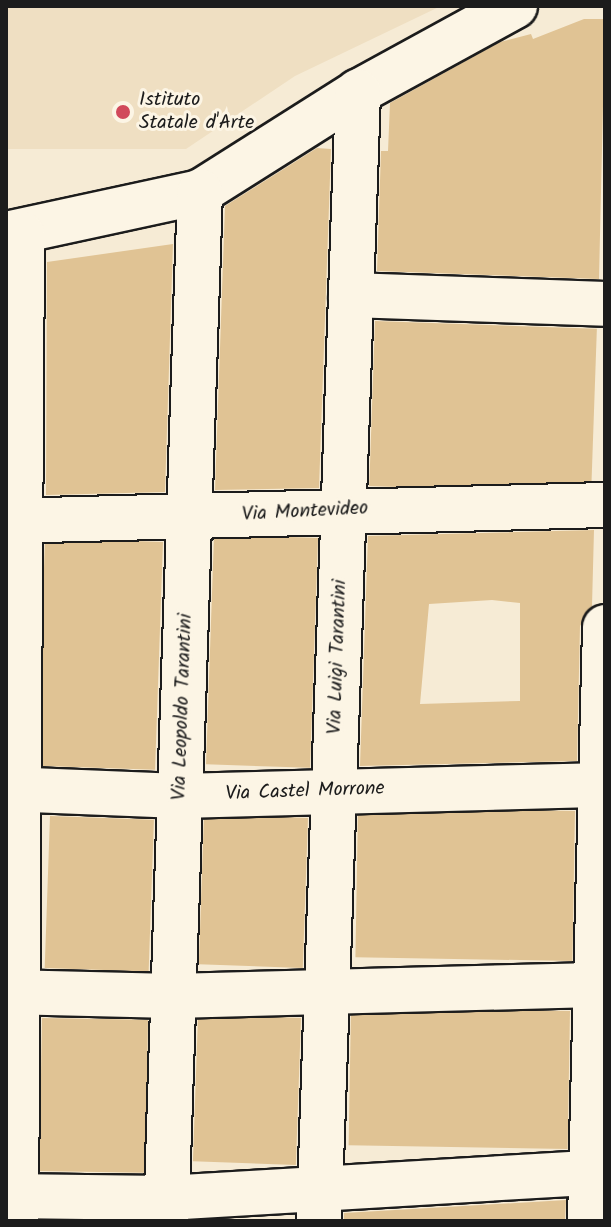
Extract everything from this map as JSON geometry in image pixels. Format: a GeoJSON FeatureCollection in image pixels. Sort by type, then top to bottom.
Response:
{"type":"FeatureCollection","features":[{"type":"Feature","properties":{"kind":"street"},"geometry":{"type":"LineString","coordinates":[[515,6],[358,92],[200,192],[14,234],[11,789],[13,1205],[166,1210],[319,1206],[591,1173]]}},
{"type":"Feature","properties":{"kind":"street","name":"Via Luigi Tarantini"},"geometry":{"type":"LineString","coordinates":[[319,1206],[358,92]]}},
{"type":"Feature","properties":{"kind":"street","name":"Via Leopoldo Tarantini"},"geometry":{"type":"LineString","coordinates":[[166,1210],[200,192]]}},
{"type":"Feature","properties":{"kind":"street"},"geometry":{"type":"LineString","coordinates":[[351,295],[605,304]]}},
{"type":"Feature","properties":{"kind":"street","name":"Via Montevideo"},"geometry":{"type":"LineString","coordinates":[[12,521],[189,518],[343,509],[605,505]]}},
{"type":"Feature","properties":{"kind":"street"},"geometry":{"type":"LineString","coordinates":[[590,1221],[600,985],[605,627]]}},
{"type":"Feature","properties":{"kind":"street","name":"Via Castel Morrone"},"geometry":{"type":"LineString","coordinates":[[11,789],[180,796],[602,785]]}},
{"type":"Feature","properties":{"kind":"street"},"geometry":{"type":"LineString","coordinates":[[12,992],[173,996],[600,985]]}},
{"type":"Feature","properties":{"kind":"shaded area","name":"Istituto Statale d'Arte"},"geometry":{"type":"Polygon","coordinates":[[[6,6],[441,6],[295,76],[186,149],[6,149],[6,6]]]}},
{"type":"Feature","properties":{"kind":"building"},"geometry":{"type":"Polygon","coordinates":[[[584,19],[605,19],[599,279],[377,271],[381,151],[388,151],[390,103],[500,42],[531,34],[533,39],[584,19]]]}},
{"type":"Feature","properties":{"kind":"building"},"geometry":{"type":"Polygon","coordinates":[[[317,148],[331,149],[319,488],[215,490],[225,206],[317,148]]]}},
{"type":"Feature","properties":{"kind":"building"},"geometry":{"type":"Polygon","coordinates":[[[173,244],[165,492],[46,495],[47,262],[173,244]]]}},
{"type":"Feature","properties":{"kind":"building"},"geometry":{"type":"Polygon","coordinates":[[[375,321],[597,329],[591,494],[369,486],[375,321]]]}},
{"type":"Feature","properties":{"kind":"building"},"geometry":{"type":"Polygon","coordinates":[[[594,530],[592,606],[580,626],[577,761],[360,766],[368,536],[594,530]],[[492,600],[429,604],[420,704],[520,701],[520,603],[492,600]]]}},
{"type":"Feature","properties":{"kind":"building"},"geometry":{"type":"Polygon","coordinates":[[[214,534],[318,538],[310,768],[206,764],[214,534]]]}},
{"type":"Feature","properties":{"kind":"building"},"geometry":{"type":"Polygon","coordinates":[[[45,538],[163,542],[155,770],[37,766],[45,538]]]}},
{"type":"Feature","properties":{"kind":"building"},"geometry":{"type":"Polygon","coordinates":[[[358,807],[575,811],[572,961],[355,957],[358,807]]]}},
{"type":"Feature","properties":{"kind":"building"},"geometry":{"type":"Polygon","coordinates":[[[204,814],[308,818],[303,968],[199,964],[204,814]]]}},
{"type":"Feature","properties":{"kind":"building"},"geometry":{"type":"Polygon","coordinates":[[[50,816],[154,820],[149,972],[45,968],[50,816]]]}},
{"type":"Feature","properties":{"kind":"building"},"geometry":{"type":"Polygon","coordinates":[[[351,1007],[570,1011],[568,1149],[349,1145],[351,1007]]]}},
{"type":"Feature","properties":{"kind":"building"},"geometry":{"type":"Polygon","coordinates":[[[198,1014],[301,1018],[296,1165],[193,1161],[198,1014]]]}},
{"type":"Feature","properties":{"kind":"building"},"geometry":{"type":"Polygon","coordinates":[[[42,1018],[148,1020],[145,1173],[39,1171],[42,1018]]]}},
{"type":"Feature","properties":{"kind":"building"},"geometry":{"type":"Polygon","coordinates":[[[566,1200],[565,1221],[344,1221],[344,1213],[566,1200]]]}},
{"type":"Feature","properties":{"kind":"place","name":"Istituto Statale d'Arte"},"geometry":{"type":"Point","coordinates":[123,112]}}]}
